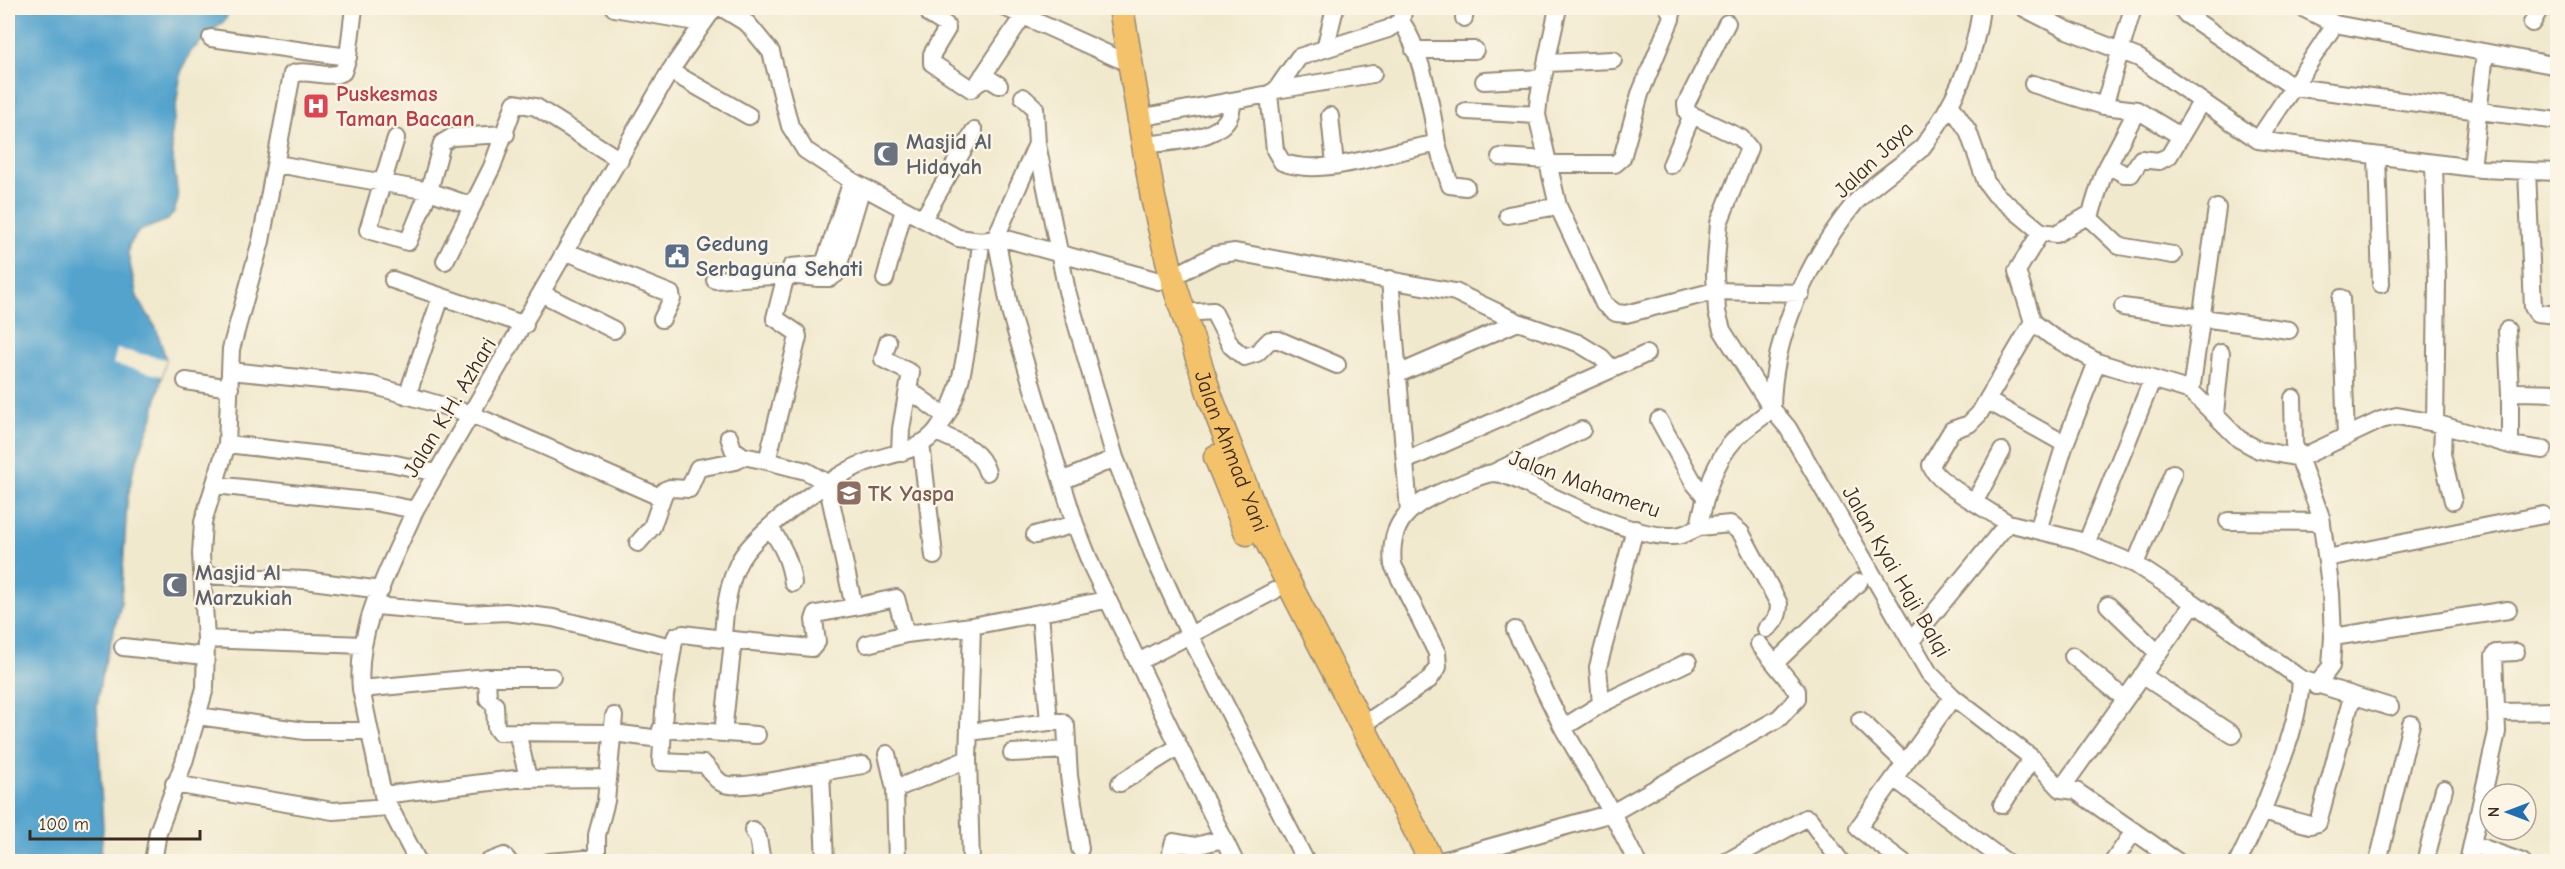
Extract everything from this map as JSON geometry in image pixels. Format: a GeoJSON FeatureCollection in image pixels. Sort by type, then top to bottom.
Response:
{"type":"FeatureCollection","features":[{"type":"Feature","properties":{"kind":"highway","name":"Jalan Ahmad Yani"},"geometry":{"type":"LineString","coordinates":[[1111,8],[1139,189],[1166,279],[1209,441],[1233,503],[1274,591],[1414,861]]}},
{"type":"Feature","properties":{"kind":"highway","name":"Jalan Ahmad Yani"},"geometry":{"type":"LineString","coordinates":[[1121,8],[1166,279],[1183,313],[1211,399],[1266,539],[1360,727],[1431,861]]}},
{"type":"Feature","properties":{"kind":"street"},"geometry":{"type":"LineString","coordinates":[[153,861],[158,832],[198,716],[205,688],[203,522],[227,444],[231,349],[261,241],[292,74],[340,74],[348,57],[354,8]]}},
{"type":"Feature","properties":{"kind":"street"},"geometry":{"type":"LineString","coordinates":[[614,8],[702,23]]}},
{"type":"Feature","properties":{"kind":"street","name":"Jalan K.H. Azhari"},"geometry":{"type":"LineString","coordinates":[[418,861],[386,801],[368,731],[361,689],[363,645],[378,598],[415,510],[436,473],[525,325],[670,71],[714,8]]}},
{"type":"Feature","properties":{"kind":"street"},"geometry":{"type":"LineString","coordinates":[[722,8],[748,24],[771,52],[790,126],[806,150],[857,184],[958,238],[989,239],[1059,252],[1166,279],[1215,255],[1235,252],[1390,279],[1455,292],[1518,322],[1578,343],[1601,357],[1611,368]]}},
{"type":"Feature","properties":{"kind":"street"},"geometry":{"type":"LineString","coordinates":[[1006,8],[1119,59]]}},
{"type":"Feature","properties":{"kind":"street"},"geometry":{"type":"LineString","coordinates":[[1325,49],[1335,8]]}},
{"type":"Feature","properties":{"kind":"street"},"geometry":{"type":"LineString","coordinates":[[1558,8],[1537,115],[1558,206],[1604,304],[1616,313],[1626,314],[1715,291],[1801,293]]}},
{"type":"Feature","properties":{"kind":"street"},"geometry":{"type":"LineString","coordinates":[[1500,158],[1615,164],[1622,158],[1640,94],[1671,19],[1672,13],[1668,8]]}},
{"type":"Feature","properties":{"kind":"street","name":"Jalan Jaya"},"geometry":{"type":"LineString","coordinates":[[1772,409],[1775,366],[1786,326],[1817,258],[1855,202],[1921,149],[1950,104],[1973,54],[1981,8]]}},
{"type":"Feature","properties":{"kind":"street"},"geometry":{"type":"LineString","coordinates":[[2024,8],[2067,30],[2139,58],[2258,140],[2472,168],[2555,172]]}},
{"type":"Feature","properties":{"kind":"street"},"geometry":{"type":"LineString","coordinates":[[2104,106],[2133,8]]}},
{"type":"Feature","properties":{"kind":"street"},"geometry":{"type":"LineString","coordinates":[[2181,8],[2187,15],[2293,87],[2558,121]]}},
{"type":"Feature","properties":{"kind":"street"},"geometry":{"type":"LineString","coordinates":[[2302,8],[2335,24],[2558,66]]}},
{"type":"Feature","properties":{"kind":"street"},"geometry":{"type":"LineString","coordinates":[[1437,144],[1335,165],[1293,166],[1282,162],[1275,150],[1273,92],[1295,60],[1388,29],[1402,14],[1431,103],[1437,144],[1450,185],[1466,187]]}},
{"type":"Feature","properties":{"kind":"street"},"geometry":{"type":"LineString","coordinates":[[930,15],[946,25],[932,54],[932,63],[971,89],[1023,16]]}},
{"type":"Feature","properties":{"kind":"street"},"geometry":{"type":"LineString","coordinates":[[1719,322],[1715,291],[1719,222],[1749,148],[1740,138],[1692,115],[1687,111],[1686,104],[1727,23]]}},
{"type":"Feature","properties":{"kind":"street"},"geometry":{"type":"LineString","coordinates":[[2258,140],[2335,24]]}},
{"type":"Feature","properties":{"kind":"street"},"geometry":{"type":"LineString","coordinates":[[211,38],[348,57]]}},
{"type":"Feature","properties":{"kind":"street"},"geometry":{"type":"LineString","coordinates":[[1414,50],[1475,50]]}},
{"type":"Feature","properties":{"kind":"street"},"geometry":{"type":"LineString","coordinates":[[2472,168],[2485,53]]}},
{"type":"Feature","properties":{"kind":"street"},"geometry":{"type":"LineString","coordinates":[[1484,81],[1613,60]]}},
{"type":"Feature","properties":{"kind":"street"},"geometry":{"type":"LineString","coordinates":[[670,71],[749,116]]}},
{"type":"Feature","properties":{"kind":"street"},"geometry":{"type":"LineString","coordinates":[[1138,118],[1373,74]]}},
{"type":"Feature","properties":{"kind":"street"},"geometry":{"type":"LineString","coordinates":[[983,75],[999,86]]}},
{"type":"Feature","properties":{"kind":"street"},"geometry":{"type":"LineString","coordinates":[[2033,84],[2104,106],[2137,110],[2180,136]]}},
{"type":"Feature","properties":{"kind":"street"},"geometry":{"type":"LineString","coordinates":[[1023,97],[1035,108],[1037,144],[1059,252],[1115,458],[1155,559],[1190,636],[1306,861]]}},
{"type":"Feature","properties":{"kind":"street"},"geometry":{"type":"LineString","coordinates":[[1144,145],[1204,135],[1217,130],[1230,116],[1232,101]]}},
{"type":"Feature","properties":{"kind":"street"},"geometry":{"type":"LineString","coordinates":[[2108,165],[2124,174],[2131,174],[2141,159],[2159,161],[2169,156],[2201,102]]}},
{"type":"Feature","properties":{"kind":"street"},"geometry":{"type":"LineString","coordinates":[[445,261],[506,134],[514,105],[524,103],[568,126],[620,160]]}},
{"type":"Feature","properties":{"kind":"street"},"geometry":{"type":"LineString","coordinates":[[1950,104],[1968,131],[1986,182],[1995,194],[2041,232],[2056,234],[2083,217],[2090,217],[2119,246],[2173,255]]}},
{"type":"Feature","properties":{"kind":"street"},"geometry":{"type":"LineString","coordinates":[[2090,217],[2097,188],[2137,110]]}},
{"type":"Feature","properties":{"kind":"street"},"geometry":{"type":"LineString","coordinates":[[1466,111],[1537,115]]}},
{"type":"Feature","properties":{"kind":"street"},"geometry":{"type":"LineString","coordinates":[[1671,165],[1692,115]]}},
{"type":"Feature","properties":{"kind":"street"},"geometry":{"type":"LineString","coordinates":[[1330,116],[1335,165]]}},
{"type":"Feature","properties":{"kind":"street"},"geometry":{"type":"LineString","coordinates":[[923,219],[974,131]]}},
{"type":"Feature","properties":{"kind":"street"},"geometry":{"type":"LineString","coordinates":[[396,138],[368,232],[408,242],[429,190],[442,143],[447,139],[506,134]]}},
{"type":"Feature","properties":{"kind":"street"},"geometry":{"type":"LineString","coordinates":[[723,733],[728,597],[738,562],[771,528],[826,483],[864,463],[900,453],[921,443],[936,432],[957,392],[965,364],[989,239],[1037,144]]}},
{"type":"Feature","properties":{"kind":"street"},"geometry":{"type":"LineString","coordinates":[[2377,156],[2381,284]]}},
{"type":"Feature","properties":{"kind":"street"},"geometry":{"type":"LineString","coordinates":[[2434,163],[2439,424],[2442,454],[2453,501]]}},
{"type":"Feature","properties":{"kind":"street"},"geometry":{"type":"LineString","coordinates":[[277,164],[429,190],[472,206]]}},
{"type":"Feature","properties":{"kind":"street"},"geometry":{"type":"LineString","coordinates":[[2527,171],[2533,307],[2537,313],[2558,315]]}},
{"type":"Feature","properties":{"kind":"street"},"geometry":{"type":"LineString","coordinates":[[715,280],[788,271],[822,271],[830,278],[836,274],[857,184]]}},
{"type":"Feature","properties":{"kind":"street"},"geometry":{"type":"LineString","coordinates":[[1508,215],[1558,206]]}},
{"type":"Feature","properties":{"kind":"street"},"geometry":{"type":"LineString","coordinates":[[2191,391],[2217,208]]}},
{"type":"Feature","properties":{"kind":"street"},"geometry":{"type":"LineString","coordinates":[[885,279],[904,209]]}},
{"type":"Feature","properties":{"kind":"street"},"geometry":{"type":"LineString","coordinates":[[2041,232],[2017,271],[2033,322],[2070,348],[2097,362],[2191,391],[2239,439],[2259,450],[2300,458],[2380,420],[2397,416],[2439,424],[2510,445],[2543,450]]}},
{"type":"Feature","properties":{"kind":"street"},"geometry":{"type":"LineString","coordinates":[[989,239],[1075,524],[1106,600],[1222,839],[1235,861]]}},
{"type":"Feature","properties":{"kind":"street"},"geometry":{"type":"LineString","coordinates":[[567,252],[671,294],[672,299],[662,319]]}},
{"type":"Feature","properties":{"kind":"street"},"geometry":{"type":"LineString","coordinates":[[767,461],[798,336],[775,318],[788,271]]}},
{"type":"Feature","properties":{"kind":"street"},"geometry":{"type":"LineString","coordinates":[[1390,279],[1409,511]]}},
{"type":"Feature","properties":{"kind":"street"},"geometry":{"type":"LineString","coordinates":[[393,280],[525,325]]}},
{"type":"Feature","properties":{"kind":"street"},"geometry":{"type":"LineString","coordinates":[[543,294],[614,330]]}},
{"type":"Feature","properties":{"kind":"street"},"geometry":{"type":"LineString","coordinates":[[1693,296],[1719,322]]}},
{"type":"Feature","properties":{"kind":"street"},"geometry":{"type":"LineString","coordinates":[[407,396],[441,297]]}},
{"type":"Feature","properties":{"kind":"street"},"geometry":{"type":"LineString","coordinates":[[2341,298],[2346,436]]}},
{"type":"Feature","properties":{"kind":"street"},"geometry":{"type":"LineString","coordinates":[[2123,307],[2289,330]]}},
{"type":"Feature","properties":{"kind":"street"},"geometry":{"type":"LineString","coordinates":[[1183,313],[1213,311],[1232,346],[1244,357],[1257,353],[1274,339],[1336,365]]}},
{"type":"Feature","properties":{"kind":"street"},"geometry":{"type":"LineString","coordinates":[[1398,374],[1518,322]]}},
{"type":"Feature","properties":{"kind":"street","name":"Jalan Kyai Haji Balqi"},"geometry":{"type":"LineString","coordinates":[[1719,322],[1772,409],[1788,428],[1929,672],[1953,698],[2032,758],[2061,789],[2076,791],[2178,861]]}},
{"type":"Feature","properties":{"kind":"street"},"geometry":{"type":"LineString","coordinates":[[2033,322],[1975,420],[1949,434],[1931,465],[1933,472],[1946,484],[2008,523],[2086,544],[2135,564],[2309,682],[2390,707]]}},
{"type":"Feature","properties":{"kind":"street"},"geometry":{"type":"LineString","coordinates":[[2506,330],[2510,445]]}},
{"type":"Feature","properties":{"kind":"street"},"geometry":{"type":"LineString","coordinates":[[888,342],[883,359],[911,373],[901,429],[900,453]]}},
{"type":"Feature","properties":{"kind":"street"},"geometry":{"type":"LineString","coordinates":[[2215,414],[2221,353]]}},
{"type":"Feature","properties":{"kind":"street"},"geometry":{"type":"LineString","coordinates":[[1405,462],[1646,354]]}},
{"type":"Feature","properties":{"kind":"street"},"geometry":{"type":"LineString","coordinates":[[2038,530],[2065,444],[2097,362]]}},
{"type":"Feature","properties":{"kind":"street"},"geometry":{"type":"LineString","coordinates":[[186,381],[230,379],[372,385],[471,414],[662,498]]}},
{"type":"Feature","properties":{"kind":"street"},"geometry":{"type":"LineString","coordinates":[[2086,544],[2152,380]]}},
{"type":"Feature","properties":{"kind":"street"},"geometry":{"type":"LineString","coordinates":[[908,388],[945,416]]}},
{"type":"Feature","properties":{"kind":"street"},"geometry":{"type":"LineString","coordinates":[[2510,394],[2518,392],[2558,393]]}},
{"type":"Feature","properties":{"kind":"street"},"geometry":{"type":"LineString","coordinates":[[2238,861],[2262,812],[2309,682],[2331,666],[2333,637],[2327,558],[2322,522],[2293,434],[2294,398]]}},
{"type":"Feature","properties":{"kind":"street"},"geometry":{"type":"LineString","coordinates":[[1988,401],[2065,444]]}},
{"type":"Feature","properties":{"kind":"street"},"geometry":{"type":"LineString","coordinates":[[1699,526],[1705,496],[1721,458],[1734,440],[1772,409]]}},
{"type":"Feature","properties":{"kind":"street"},"geometry":{"type":"LineString","coordinates":[[1659,420],[1694,483],[1705,496]]}},
{"type":"Feature","properties":{"kind":"street"},"geometry":{"type":"LineString","coordinates":[[1493,473],[1582,430]]}},
{"type":"Feature","properties":{"kind":"street"},"geometry":{"type":"LineString","coordinates":[[936,432],[976,452],[983,459],[987,472]]}},
{"type":"Feature","properties":{"kind":"street"},"geometry":{"type":"LineString","coordinates":[[729,437],[733,449],[743,456],[806,471],[826,483],[854,607]]}},
{"type":"Feature","properties":{"kind":"street"},"geometry":{"type":"LineString","coordinates":[[921,443],[934,556]]}},
{"type":"Feature","properties":{"kind":"street"},"geometry":{"type":"LineString","coordinates":[[227,444],[391,463],[436,473]]}},
{"type":"Feature","properties":{"kind":"street"},"geometry":{"type":"LineString","coordinates":[[1975,501],[2002,451]]}},
{"type":"Feature","properties":{"kind":"street"},"geometry":{"type":"LineString","coordinates":[[638,543],[652,526],[667,488],[691,488],[698,468],[736,462],[743,456]]}},
{"type":"Feature","properties":{"kind":"street"},"geometry":{"type":"LineString","coordinates":[[1062,481],[1115,458]]}},
{"type":"Feature","properties":{"kind":"street","name":"Jalan Mahameru"},"geometry":{"type":"LineString","coordinates":[[1360,727],[1429,680],[1438,667],[1437,653],[1393,565],[1391,552],[1395,531],[1409,511],[1428,497],[1493,473],[1514,479],[1590,513],[1635,529],[1667,537],[1682,535],[1699,526],[1730,524],[1742,533],[1779,604],[1779,614],[1762,637],[1775,663]]}},
{"type":"Feature","properties":{"kind":"street"},"geometry":{"type":"LineString","coordinates":[[2135,564],[2173,473]]}},
{"type":"Feature","properties":{"kind":"street"},"geometry":{"type":"LineString","coordinates":[[214,485],[375,502],[415,510]]}},
{"type":"Feature","properties":{"kind":"street"},"geometry":{"type":"LineString","coordinates":[[2327,558],[2543,515]]}},
{"type":"Feature","properties":{"kind":"street"},"geometry":{"type":"LineString","coordinates":[[2228,521],[2322,522]]}},
{"type":"Feature","properties":{"kind":"street"},"geometry":{"type":"LineString","coordinates":[[1911,640],[2008,523]]}},
{"type":"Feature","properties":{"kind":"street"},"geometry":{"type":"LineString","coordinates":[[1035,535],[1075,524]]}},
{"type":"Feature","properties":{"kind":"street"},"geometry":{"type":"LineString","coordinates":[[771,528],[783,545],[790,563],[793,583]]}},
{"type":"Feature","properties":{"kind":"street"},"geometry":{"type":"LineString","coordinates":[[1601,704],[1598,667],[1635,529]]}},
{"type":"Feature","properties":{"kind":"street"},"geometry":{"type":"LineString","coordinates":[[202,575],[305,580],[378,598],[467,614],[506,612],[553,618],[672,647]]}},
{"type":"Feature","properties":{"kind":"street"},"geometry":{"type":"LineString","coordinates":[[1438,861],[1611,813],[1779,718],[1793,704],[1798,694],[1775,663],[1859,582]]}},
{"type":"Feature","properties":{"kind":"street"},"geometry":{"type":"LineString","coordinates":[[1138,662],[1274,591]]}},
{"type":"Feature","properties":{"kind":"street"},"geometry":{"type":"LineString","coordinates":[[863,765],[782,780],[725,784],[704,764],[661,762],[661,734],[672,647],[679,634],[812,648],[817,642],[814,620],[816,614],[897,598],[906,634]]}},
{"type":"Feature","properties":{"kind":"street"},"geometry":{"type":"LineString","coordinates":[[867,644],[906,634],[972,626],[1106,600]]}},
{"type":"Feature","properties":{"kind":"street"},"geometry":{"type":"LineString","coordinates":[[2061,789],[2194,603]]}},
{"type":"Feature","properties":{"kind":"street"},"geometry":{"type":"LineString","coordinates":[[2108,605],[2158,653]]}},
{"type":"Feature","properties":{"kind":"street"},"geometry":{"type":"LineString","coordinates":[[2333,637],[2508,610]]}},
{"type":"Feature","properties":{"kind":"street"},"geometry":{"type":"LineString","coordinates":[[1040,613],[1049,722]]}},
{"type":"Feature","properties":{"kind":"street"},"geometry":{"type":"LineString","coordinates":[[971,861],[968,759],[972,626]]}},
{"type":"Feature","properties":{"kind":"street"},"geometry":{"type":"LineString","coordinates":[[1515,630],[1563,728],[1637,861]]}},
{"type":"Feature","properties":{"kind":"street"},"geometry":{"type":"LineString","coordinates":[[206,639],[363,645]]}},
{"type":"Feature","properties":{"kind":"street"},"geometry":{"type":"LineString","coordinates":[[123,647],[205,656]]}},
{"type":"Feature","properties":{"kind":"street"},"geometry":{"type":"LineString","coordinates":[[2468,861],[2492,767],[2498,712],[2494,656],[2496,653],[2516,652]]}},
{"type":"Feature","properties":{"kind":"street"},"geometry":{"type":"LineString","coordinates":[[2073,656],[2125,699]]}},
{"type":"Feature","properties":{"kind":"street"},"geometry":{"type":"LineString","coordinates":[[1563,728],[1601,704],[1688,662]]}},
{"type":"Feature","properties":{"kind":"street"},"geometry":{"type":"LineString","coordinates":[[2142,675],[2234,735]]}},
{"type":"Feature","properties":{"kind":"street"},"geometry":{"type":"LineString","coordinates":[[487,677],[488,699],[495,705],[497,730],[517,732],[614,724],[661,734],[757,735]]}},
{"type":"Feature","properties":{"kind":"street"},"geometry":{"type":"LineString","coordinates":[[361,689],[487,677],[552,677]]}},
{"type":"Feature","properties":{"kind":"street"},"geometry":{"type":"LineString","coordinates":[[2262,812],[2310,825],[2318,823],[2352,696]]}},
{"type":"Feature","properties":{"kind":"street"},"geometry":{"type":"LineString","coordinates":[[1903,861],[1858,828],[1895,779],[1904,762],[1953,698]]}},
{"type":"Feature","properties":{"kind":"street"},"geometry":{"type":"LineString","coordinates":[[2498,712],[2558,711]]}},
{"type":"Feature","properties":{"kind":"street"},"geometry":{"type":"LineString","coordinates":[[198,716],[299,730],[368,731]]}},
{"type":"Feature","properties":{"kind":"street"},"geometry":{"type":"LineString","coordinates":[[1860,720],[1904,762]]}},
{"type":"Feature","properties":{"kind":"street"},"geometry":{"type":"LineString","coordinates":[[969,732],[1049,722],[1065,724],[1080,849]]}},
{"type":"Feature","properties":{"kind":"street"},"geometry":{"type":"LineString","coordinates":[[549,861],[597,860],[597,836],[606,801],[614,724]]}},
{"type":"Feature","properties":{"kind":"street"},"geometry":{"type":"LineString","coordinates":[[2378,861],[2411,724]]}},
{"type":"Feature","properties":{"kind":"street"},"geometry":{"type":"LineString","coordinates":[[517,732],[528,778]]}},
{"type":"Feature","properties":{"kind":"street"},"geometry":{"type":"LineString","coordinates":[[1120,783],[1178,747]]}},
{"type":"Feature","properties":{"kind":"street"},"geometry":{"type":"LineString","coordinates":[[1012,753],[1067,750]]}},
{"type":"Feature","properties":{"kind":"street"},"geometry":{"type":"LineString","coordinates":[[887,754],[895,789],[897,861]]}},
{"type":"Feature","properties":{"kind":"street"},"geometry":{"type":"LineString","coordinates":[[2002,805],[2032,758]]}},
{"type":"Feature","properties":{"kind":"street"},"geometry":{"type":"LineString","coordinates":[[895,789],[968,759]]}},
{"type":"Feature","properties":{"kind":"street"},"geometry":{"type":"LineString","coordinates":[[821,772],[825,861]]}},
{"type":"Feature","properties":{"kind":"street"},"geometry":{"type":"LineString","coordinates":[[174,784],[333,811],[528,778],[608,778]]}},
{"type":"Feature","properties":{"kind":"street"},"geometry":{"type":"LineString","coordinates":[[1895,779],[2006,861]]}},
{"type":"Feature","properties":{"kind":"street"},"geometry":{"type":"LineString","coordinates":[[2425,861],[2444,789]]}},
{"type":"Feature","properties":{"kind":"street"},"geometry":{"type":"LineString","coordinates":[[1726,861],[1806,818],[1836,850],[1841,861]]}},
{"type":"Feature","properties":{"kind":"street"},"geometry":{"type":"LineString","coordinates":[[753,830],[758,838],[762,861]]}},
{"type":"Feature","properties":{"kind":"street"},"geometry":{"type":"LineString","coordinates":[[2113,861],[2134,831]]}},
{"type":"Feature","properties":{"kind":"street"},"geometry":{"type":"LineString","coordinates":[[1168,861],[1174,842],[1196,846],[1222,839]]}},
{"type":"Feature","properties":{"kind":"street"},"geometry":{"type":"LineString","coordinates":[[2472,844],[2522,861]]}},
{"type":"Feature","properties":{"kind":"street"},"geometry":{"type":"LineString","coordinates":[[488,861],[504,856],[509,861]]}},
{"type":"Feature","properties":{"kind":"water"},"geometry":{"type":"Polygon","coordinates":[[[8,8],[231,8],[225,20],[191,51],[181,72],[171,140],[178,199],[174,212],[168,220],[139,231],[129,245],[128,254],[137,297],[156,328],[166,359],[153,416],[133,471],[127,502],[121,604],[101,677],[97,706],[103,829],[100,861],[8,861],[8,8]]]}},
{"type":"Feature","properties":{"kind":"pier"},"geometry":{"type":"Polygon","coordinates":[[[117,349],[166,359],[162,376],[113,364],[117,349]]]}},
{"type":"Feature","properties":{"kind":"place","name":"Puskesmas Taman Bacaan"},"geometry":{"type":"Point","coordinates":[316,106]}},
{"type":"Feature","properties":{"kind":"place","name":"Masjid Al Hidayah"},"geometry":{"type":"Point","coordinates":[886,154]}},
{"type":"Feature","properties":{"kind":"place","name":"Gedung Serbaguna Sehati"},"geometry":{"type":"Point","coordinates":[677,256]}},
{"type":"Feature","properties":{"kind":"place","name":"TK Yaspa"},"geometry":{"type":"Point","coordinates":[849,493]}},
{"type":"Feature","properties":{"kind":"place","name":"Masjid Al Marzukiah"},"geometry":{"type":"Point","coordinates":[175,585]}}]}
